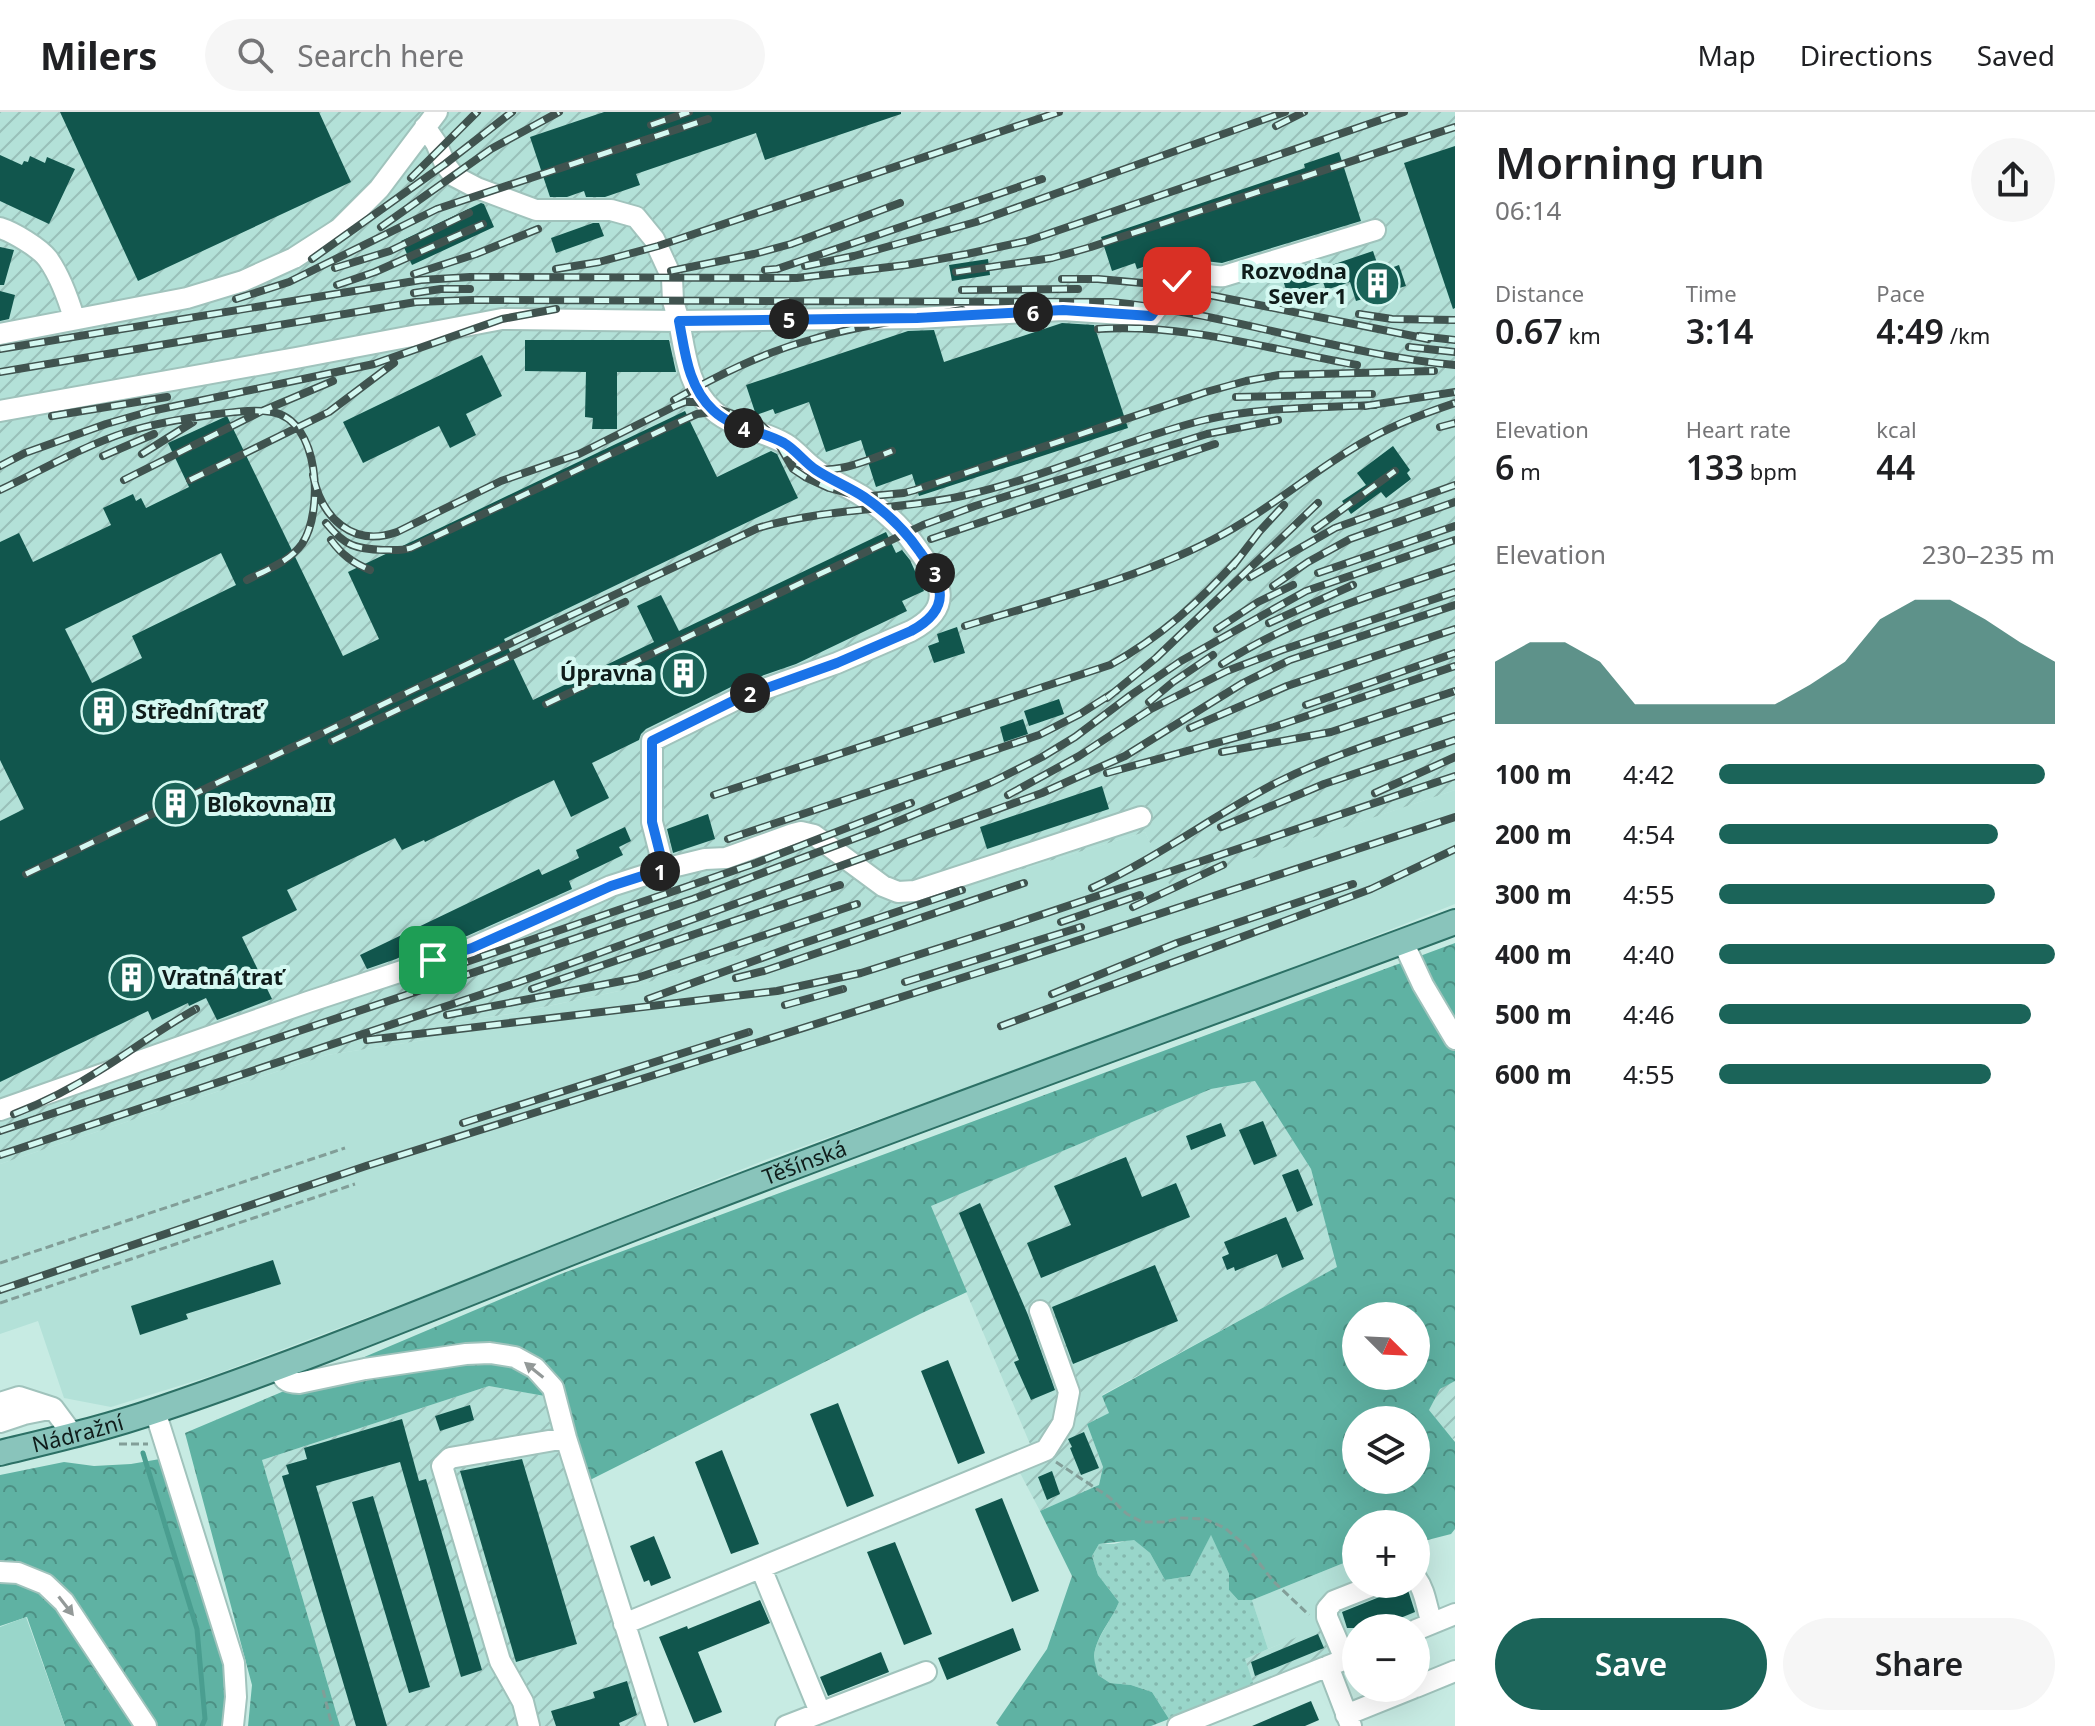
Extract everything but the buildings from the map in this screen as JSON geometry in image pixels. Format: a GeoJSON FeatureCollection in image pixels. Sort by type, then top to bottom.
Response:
{"type":"FeatureCollection","features":[{"type":"Feature","properties":{"kind":"main road","name":"Těšínská"},"geometry":{"type":"LineString","coordinates":[[155,1411],[476,1292],[869,1137],[1455,922]]}},
{"type":"Feature","properties":{"kind":"main road","name":"Nádražní"},"geometry":{"type":"LineString","coordinates":[[0,1453],[155,1411]]}},
{"type":"Feature","properties":{"kind":"street"},"geometry":{"type":"LineString","coordinates":[[0,334],[187,298],[243,281],[294,258],[339,229],[379,189],[431,120]]}},
{"type":"Feature","properties":{"kind":"street"},"geometry":{"type":"LineString","coordinates":[[431,120],[445,164],[454,176],[477,188],[536,210],[611,210],[636,217],[658,246],[672,278],[673,301],[691,377],[713,411],[740,427],[788,445],[814,469],[878,508],[906,533],[939,584],[937,607],[923,625],[837,663],[739,698],[652,741],[652,822],[664,869]]}},
{"type":"Feature","properties":{"kind":"street"},"geometry":{"type":"LineString","coordinates":[[0,228],[47,256],[68,297],[74,318]]}},
{"type":"Feature","properties":{"kind":"street"},"geometry":{"type":"LineString","coordinates":[[0,411],[502,319],[679,321],[917,318],[1063,310],[1151,316],[1185,273],[1224,276],[1375,230]]}},
{"type":"Feature","properties":{"kind":"street"},"geometry":{"type":"LineString","coordinates":[[0,1110],[472,948],[611,886],[705,859],[726,858],[793,834],[809,833],[819,838],[883,886],[906,892],[1141,817]]}},
{"type":"Feature","properties":{"kind":"street"},"geometry":{"type":"LineString","coordinates":[[1403,942],[1423,985],[1455,1039]]}},
{"type":"Feature","properties":{"kind":"street"},"geometry":{"type":"LineString","coordinates":[[624,1624],[1046,1450],[1063,1423],[1069,1392],[1040,1311]]}},
{"type":"Feature","properties":{"kind":"street"},"geometry":{"type":"LineString","coordinates":[[278,1367],[283,1379],[289,1383],[466,1354],[490,1353],[515,1357],[535,1368],[553,1388],[657,1726]]}},
{"type":"Feature","properties":{"kind":"street"},"geometry":{"type":"LineString","coordinates":[[0,1403],[19,1397],[53,1408],[73,1435]]}},
{"type":"Feature","properties":{"kind":"street"},"geometry":{"type":"LineString","coordinates":[[0,1422],[53,1408]]}},
{"type":"Feature","properties":{"kind":"street"},"geometry":{"type":"LineString","coordinates":[[155,1411],[234,1663],[236,1697],[233,1726]]}},
{"type":"Feature","properties":{"kind":"street"},"geometry":{"type":"LineString","coordinates":[[529,1726],[523,1702],[500,1661],[442,1466],[450,1458],[566,1438]]}},
{"type":"Feature","properties":{"kind":"street"},"geometry":{"type":"LineString","coordinates":[[761,1568],[820,1712]]}},
{"type":"Feature","properties":{"kind":"street"},"geometry":{"type":"LineString","coordinates":[[0,1572],[18,1573],[45,1584],[64,1602],[146,1726]]}},
{"type":"Feature","properties":{"kind":"street"},"geometry":{"type":"LineString","coordinates":[[1342,1598],[1327,1609],[1342,1657]]}},
{"type":"Feature","properties":{"kind":"street"},"geometry":{"type":"LineString","coordinates":[[1430,1624],[1455,1614]]}},
{"type":"Feature","properties":{"kind":"street"},"geometry":{"type":"LineString","coordinates":[[1178,1726],[1342,1660]]}},
{"type":"Feature","properties":{"kind":"street"},"geometry":{"type":"LineString","coordinates":[[1430,1681],[1455,1671]]}},
{"type":"Feature","properties":{"kind":"street"},"geometry":{"type":"LineString","coordinates":[[786,1726],[926,1672]]}},
{"type":"Feature","properties":{"kind":"street"},"geometry":{"type":"LineString","coordinates":[[1344,1702],[1345,1722],[1384,1702]]}},
{"type":"Feature","properties":{"kind":"path"},"geometry":{"type":"LineString","coordinates":[[0,1263],[345,1148]]}},
{"type":"Feature","properties":{"kind":"path"},"geometry":{"type":"LineString","coordinates":[[0,1303],[355,1184]]}},
{"type":"Feature","properties":{"kind":"path"},"geometry":{"type":"LineString","coordinates":[[1046,1450],[1060,1466],[1142,1522],[1205,1519],[1225,1528],[1247,1547],[1273,1581],[1305,1612],[1334,1632]]}},
{"type":"Feature","properties":{"kind":"path"},"geometry":{"type":"LineString","coordinates":[[323,1690],[332,1726]]}},
{"type":"Feature","properties":{"kind":"shaded area"},"geometry":{"type":"Polygon","coordinates":[[[0,112],[1455,112],[1455,790],[1170,886],[1145,832],[619,991],[515,1013],[431,1026],[431,1039],[327,1055],[0,1164],[0,112]]]}},
{"type":"Feature","properties":{"kind":"shaded area"},"geometry":{"type":"Polygon","coordinates":[[[1455,790],[1455,904],[1223,996],[765,1160],[429,1294],[214,1375],[111,1407],[64,1398],[38,1321],[0,1334],[0,1164],[327,1055],[431,1039],[431,1026],[516,1013],[619,991],[1145,832],[1170,885],[1455,790]]]}},
{"type":"Feature","properties":{"kind":"shaded area"},"geometry":{"type":"Polygon","coordinates":[[[1256,1081],[1311,1169],[1338,1267],[1102,1395],[1110,1413],[1087,1424],[1103,1467],[1099,1486],[1040,1511],[1019,1471],[1038,1463],[930,1206],[1211,1089],[1256,1081]]]}},
{"type":"Feature","properties":{"kind":"shaded area"},"geometry":{"type":"Polygon","coordinates":[[[1455,1381],[1453,1439],[1430,1411],[1440,1388],[1455,1381]]]}},
{"type":"Feature","properties":{"kind":"shaded area"},"geometry":{"type":"Polygon","coordinates":[[[489,1386],[546,1396],[649,1726],[340,1726],[262,1460],[489,1386]]]}},
{"type":"Feature","properties":{"kind":"shaded area"},"geometry":{"type":"Polygon","coordinates":[[[1342,1564],[1342,1598],[1430,1598],[1430,1586],[1441,1610],[1430,1614],[1342,1614],[1342,1650],[1336,1652],[1326,1626],[1268,1649],[1252,1600],[1342,1564]]]}},
{"type":"Feature","properties":{"kind":"shaded area"},"geometry":{"type":"Polygon","coordinates":[[[1326,1625],[1336,1652],[1254,1685],[1244,1659],[1326,1625]]]}},
{"type":"Feature","properties":{"kind":"green space"},"geometry":{"type":"Polygon","coordinates":[[[1455,943],[1455,1381],[1440,1389],[1430,1408],[1342,1406],[1342,1494],[1430,1494],[1430,1411],[1455,1442],[1455,1529],[1451,1534],[1430,1539],[1430,1510],[1342,1510],[1342,1564],[1252,1600],[1238,1600],[1229,1590],[1229,1574],[1211,1535],[1190,1576],[1165,1580],[1150,1553],[1134,1540],[1099,1544],[1092,1556],[1098,1575],[1119,1602],[1095,1649],[1098,1675],[1110,1683],[1131,1685],[1152,1692],[1169,1719],[1151,1726],[999,1726],[996,1723],[1047,1649],[1072,1576],[1040,1511],[1099,1485],[1103,1467],[1087,1424],[1109,1413],[1102,1396],[1337,1267],[1311,1169],[1255,1081],[1211,1089],[931,1206],[967,1292],[586,1482],[562,1399],[489,1386],[262,1460],[340,1726],[248,1726],[252,1685],[185,1433],[558,1275],[1455,943]]]}},
{"type":"Feature","properties":{"kind":"green space"},"geometry":{"type":"Polygon","coordinates":[[[160,1459],[228,1679],[223,1726],[65,1726],[27,1617],[0,1626],[0,1475],[64,1462],[94,1466],[160,1459]]]}},
{"type":"Feature","properties":{"kind":"green space"},"geometry":{"type":"Polygon","coordinates":[[[1211,1534],[1229,1574],[1229,1590],[1238,1600],[1252,1600],[1268,1649],[1245,1659],[1254,1685],[1169,1719],[1152,1692],[1131,1685],[1110,1683],[1098,1675],[1095,1649],[1119,1602],[1098,1575],[1092,1556],[1099,1544],[1133,1539],[1150,1553],[1165,1580],[1190,1576],[1211,1534]]]}},
{"type":"Feature","properties":{"kind":"green space"},"geometry":{"type":"Polygon","coordinates":[[[26,1617],[65,1726],[0,1726],[0,1627],[26,1617]]]}},
{"type":"Feature","properties":{"kind":"waterway"},"geometry":{"type":"LineString","coordinates":[[143,1453],[197,1629],[205,1719],[202,1726]]}},
{"type":"Feature","properties":{"kind":"railway"},"geometry":{"type":"LineString","coordinates":[[411,178],[477,112]]}},
{"type":"Feature","properties":{"kind":"railway"},"geometry":{"type":"LineString","coordinates":[[312,259],[512,112]]}},
{"type":"Feature","properties":{"kind":"railway"},"geometry":{"type":"LineString","coordinates":[[381,227],[491,149],[559,112]]}},
{"type":"Feature","properties":{"kind":"railway"},"geometry":{"type":"LineString","coordinates":[[651,125],[689,112]]}},
{"type":"Feature","properties":{"kind":"railway"},"geometry":{"type":"LineString","coordinates":[[556,269],[599,262],[658,246],[1059,112]]}},
{"type":"Feature","properties":{"kind":"railway"},"geometry":{"type":"LineString","coordinates":[[805,266],[854,256],[976,222],[1285,112]]}},
{"type":"Feature","properties":{"kind":"railway"},"geometry":{"type":"LineString","coordinates":[[1276,126],[1304,112]]}},
{"type":"Feature","properties":{"kind":"railway"},"geometry":{"type":"LineString","coordinates":[[0,349],[421,280],[470,277],[797,278],[906,265],[1027,241],[1404,112]]}},
{"type":"Feature","properties":{"kind":"railway"},"geometry":{"type":"LineString","coordinates":[[236,299],[289,282],[437,209],[708,119]]}},
{"type":"Feature","properties":{"kind":"railway"},"geometry":{"type":"LineString","coordinates":[[956,272],[1052,258],[1091,247],[1455,127]]}},
{"type":"Feature","properties":{"kind":"railway"},"geometry":{"type":"LineString","coordinates":[[765,270],[777,269],[1042,179]]}},
{"type":"Feature","properties":{"kind":"railway"},"geometry":{"type":"LineString","coordinates":[[671,271],[791,244],[900,203]]}},
{"type":"Feature","properties":{"kind":"railway"},"geometry":{"type":"LineString","coordinates":[[335,268],[390,251],[469,213]]}},
{"type":"Feature","properties":{"kind":"railway"},"geometry":{"type":"LineString","coordinates":[[337,285],[375,272],[483,224]]}},
{"type":"Feature","properties":{"kind":"railway"},"geometry":{"type":"LineString","coordinates":[[414,274],[538,229]]}},
{"type":"Feature","properties":{"kind":"railway"},"geometry":{"type":"LineString","coordinates":[[1062,279],[1154,284],[1428,339]]}},
{"type":"Feature","properties":{"kind":"railway"},"geometry":{"type":"LineString","coordinates":[[414,293],[470,289]]}},
{"type":"Feature","properties":{"kind":"railway"},"geometry":{"type":"LineString","coordinates":[[962,290],[1078,289]]}},
{"type":"Feature","properties":{"kind":"railway"},"geometry":{"type":"LineString","coordinates":[[0,372],[416,302],[472,300],[1111,302],[1154,307],[1369,352],[1455,365]]}},
{"type":"Feature","properties":{"kind":"railway"},"geometry":{"type":"LineString","coordinates":[[0,466],[25,453],[151,411],[374,364],[502,319],[556,309]]}},
{"type":"Feature","properties":{"kind":"railway"},"geometry":{"type":"LineString","coordinates":[[674,400],[740,366],[792,345],[866,326],[962,310]]}},
{"type":"Feature","properties":{"kind":"railway"},"geometry":{"type":"LineString","coordinates":[[1359,314],[1392,319],[1455,320]]}},
{"type":"Feature","properties":{"kind":"railway"},"geometry":{"type":"LineString","coordinates":[[1098,329],[1131,328],[1196,334],[1357,365]]}},
{"type":"Feature","properties":{"kind":"railway"},"geometry":{"type":"LineString","coordinates":[[1419,336],[1455,340]]}},
{"type":"Feature","properties":{"kind":"railway"},"geometry":{"type":"LineString","coordinates":[[1409,347],[1455,352]]}},
{"type":"Feature","properties":{"kind":"railway"},"geometry":{"type":"LineString","coordinates":[[190,480],[329,412],[394,363]]}},
{"type":"Feature","properties":{"kind":"railway"},"geometry":{"type":"LineString","coordinates":[[313,475],[323,504],[341,525],[366,536],[381,536],[397,532],[501,481],[579,454],[675,406],[696,402],[758,422],[775,438],[793,469],[829,488],[855,495],[904,493],[1246,381],[1279,375],[1434,371]]}},
{"type":"Feature","properties":{"kind":"railway"},"geometry":{"type":"LineString","coordinates":[[124,480],[262,411],[333,381]]}},
{"type":"Feature","properties":{"kind":"railway"},"geometry":{"type":"LineString","coordinates":[[1365,406],[1455,392]]}},
{"type":"Feature","properties":{"kind":"railway"},"geometry":{"type":"LineString","coordinates":[[1236,397],[1372,394]]}},
{"type":"Feature","properties":{"kind":"railway"},"geometry":{"type":"LineString","coordinates":[[52,416],[167,397]]}},
{"type":"Feature","properties":{"kind":"railway"},"geometry":{"type":"LineString","coordinates":[[965,626],[1091,588],[1183,554],[1250,518],[1371,438],[1455,403]]}},
{"type":"Feature","properties":{"kind":"railway"},"geometry":{"type":"LineString","coordinates":[[26,874],[758,528],[808,517],[962,496],[1022,480],[1221,416],[1375,405]]}},
{"type":"Feature","properties":{"kind":"railway"},"geometry":{"type":"LineString","coordinates":[[326,523],[339,537],[358,547],[384,550],[411,548],[697,414],[718,411]]}},
{"type":"Feature","properties":{"kind":"railway"},"geometry":{"type":"LineString","coordinates":[[0,490],[94,444],[138,429],[217,414],[272,412],[288,419],[300,431],[308,449],[315,490],[313,511],[309,529],[297,550],[277,565],[247,580]]}},
{"type":"Feature","properties":{"kind":"railway"},"geometry":{"type":"LineString","coordinates":[[546,704],[923,525],[1207,434],[1278,420]]}},
{"type":"Feature","properties":{"kind":"railway"},"geometry":{"type":"LineString","coordinates":[[142,454],[193,422]]}},
{"type":"Feature","properties":{"kind":"railway"},"geometry":{"type":"LineString","coordinates":[[1440,427],[1455,423]]}},
{"type":"Feature","properties":{"kind":"railway"},"geometry":{"type":"LineString","coordinates":[[103,456],[154,434]]}},
{"type":"Feature","properties":{"kind":"railway"},"geometry":{"type":"LineString","coordinates":[[931,539],[1215,444]]}},
{"type":"Feature","properties":{"kind":"railway"},"geometry":{"type":"LineString","coordinates":[[797,463],[808,468],[832,469],[892,451]]}},
{"type":"Feature","properties":{"kind":"railway"},"geometry":{"type":"LineString","coordinates":[[1315,529],[1395,471]]}},
{"type":"Feature","properties":{"kind":"railway"},"geometry":{"type":"LineString","coordinates":[[1250,577],[1335,528],[1455,485]]}},
{"type":"Feature","properties":{"kind":"railway"},"geometry":{"type":"LineString","coordinates":[[1273,586],[1350,539],[1455,502]]}},
{"type":"Feature","properties":{"kind":"railway"},"geometry":{"type":"LineString","coordinates":[[1107,698],[1156,658],[1318,503]]}},
{"type":"Feature","properties":{"kind":"railway"},"geometry":{"type":"LineString","coordinates":[[1233,566],[1284,505]]}},
{"type":"Feature","properties":{"kind":"railway"},"geometry":{"type":"LineString","coordinates":[[1318,573],[1455,526]]}},
{"type":"Feature","properties":{"kind":"railway"},"geometry":{"type":"LineString","coordinates":[[331,540],[348,558],[370,570]]}},
{"type":"Feature","properties":{"kind":"railway"},"geometry":{"type":"LineString","coordinates":[[0,1131],[693,899],[877,830],[992,782],[1042,757],[1181,661],[1306,591],[1455,540]]}},
{"type":"Feature","properties":{"kind":"railway"},"geometry":{"type":"LineString","coordinates":[[714,795],[1110,665],[1179,617],[1239,558]]}},
{"type":"Feature","properties":{"kind":"railway"},"geometry":{"type":"LineString","coordinates":[[1222,664],[1306,620],[1455,567]]}},
{"type":"Feature","properties":{"kind":"railway"},"geometry":{"type":"LineString","coordinates":[[1217,629],[1258,602],[1293,585]]}},
{"type":"Feature","properties":{"kind":"railway"},"geometry":{"type":"LineString","coordinates":[[1269,623],[1353,585]]}},
{"type":"Feature","properties":{"kind":"railway"},"geometry":{"type":"LineString","coordinates":[[1008,795],[1079,756],[1151,709],[1227,671],[1455,592]]}},
{"type":"Feature","properties":{"kind":"railway"},"geometry":{"type":"LineString","coordinates":[[332,741],[625,602]]}},
{"type":"Feature","properties":{"kind":"railway"},"geometry":{"type":"LineString","coordinates":[[0,1155],[519,982],[1042,793],[1125,756],[1243,683],[1290,660],[1455,605]]}},
{"type":"Feature","properties":{"kind":"railway"},"geometry":{"type":"LineString","coordinates":[[1190,728],[1287,686],[1455,629]]}},
{"type":"Feature","properties":{"kind":"railway"},"geometry":{"type":"LineString","coordinates":[[1306,705],[1455,653]]}},
{"type":"Feature","properties":{"kind":"railway"},"geometry":{"type":"LineString","coordinates":[[1149,702],[1213,655]]}},
{"type":"Feature","properties":{"kind":"railway"},"geometry":{"type":"LineString","coordinates":[[1107,773],[1274,727],[1455,666]]}},
{"type":"Feature","properties":{"kind":"railway"},"geometry":{"type":"LineString","coordinates":[[728,839],[1039,735],[1116,691]]}},
{"type":"Feature","properties":{"kind":"railway"},"geometry":{"type":"LineString","coordinates":[[1222,752],[1331,732],[1455,691]]}},
{"type":"Feature","properties":{"kind":"railway"},"geometry":{"type":"LineString","coordinates":[[1092,888],[1299,772],[1455,716]]}},
{"type":"Feature","properties":{"kind":"railway"},"geometry":{"type":"LineString","coordinates":[[1221,827],[1324,784],[1455,740]]}},
{"type":"Feature","properties":{"kind":"railway"},"geometry":{"type":"LineString","coordinates":[[1375,793],[1455,757]]}},
{"type":"Feature","properties":{"kind":"railway"},"geometry":{"type":"LineString","coordinates":[[367,1040],[777,991],[861,973],[1455,776]]}},
{"type":"Feature","properties":{"kind":"railway"},"geometry":{"type":"LineString","coordinates":[[425,976],[756,863],[911,803]]}},
{"type":"Feature","properties":{"kind":"railway"},"geometry":{"type":"LineString","coordinates":[[0,1290],[366,1166],[1009,963],[1455,817]]}},
{"type":"Feature","properties":{"kind":"railway"},"geometry":{"type":"LineString","coordinates":[[1001,1026],[1371,889],[1455,849]]}},
{"type":"Feature","properties":{"kind":"railway"},"geometry":{"type":"LineString","coordinates":[[1133,907],[1223,865]]}},
{"type":"Feature","properties":{"kind":"railway"},"geometry":{"type":"LineString","coordinates":[[736,978],[1024,883]]}},
{"type":"Feature","properties":{"kind":"railway"},"geometry":{"type":"LineString","coordinates":[[1052,994],[1177,943],[1353,884]]}},
{"type":"Feature","properties":{"kind":"railway"},"geometry":{"type":"LineString","coordinates":[[532,989],[840,885]]}},
{"type":"Feature","properties":{"kind":"railway"},"geometry":{"type":"LineString","coordinates":[[648,999],[962,890]]}},
{"type":"Feature","properties":{"kind":"railway"},"geometry":{"type":"LineString","coordinates":[[1061,922],[1140,895]]}},
{"type":"Feature","properties":{"kind":"railway"},"geometry":{"type":"LineString","coordinates":[[447,1015],[637,978],[857,904]]}},
{"type":"Feature","properties":{"kind":"railway"},"geometry":{"type":"LineString","coordinates":[[905,982],[1081,927]]}},
{"type":"Feature","properties":{"kind":"railway"},"geometry":{"type":"LineString","coordinates":[[785,1005],[843,989]]}},
{"type":"Feature","properties":{"kind":"railway"},"geometry":{"type":"LineString","coordinates":[[14,1114],[81,1082],[196,1009]]}},
{"type":"Feature","properties":{"kind":"railway"},"geometry":{"type":"LineString","coordinates":[[463,1123],[749,1032]]}},
{"type":"Feature","properties":{"kind":"place","name":"Rozvodna Sever 1"},"geometry":{"type":"Point","coordinates":[1378,284]}},
{"type":"Feature","properties":{"kind":"place","name":"Úpravna"},"geometry":{"type":"Point","coordinates":[684,673]}},
{"type":"Feature","properties":{"kind":"place","name":"Střední trať"},"geometry":{"type":"Point","coordinates":[104,711]}},
{"type":"Feature","properties":{"kind":"place","name":"Blokovna II"},"geometry":{"type":"Point","coordinates":[176,804]}},
{"type":"Feature","properties":{"kind":"place","name":"Vratná trať"},"geometry":{"type":"Point","coordinates":[131,977]}},
{"type":"Feature","properties":{"kind":"route"},"geometry":{"type":"LineString","coordinates":[[433,960],[472,948],[611,886],[664,869],[652,822],[652,741],[739,698],[837,663],[911,631],[923,625],[937,607],[939,584],[934,572],[906,533],[878,508],[814,469],[788,445],[740,427],[713,411],[691,377],[679,321],[917,318],[1063,310],[1151,316],[1177,281]]}}]}
